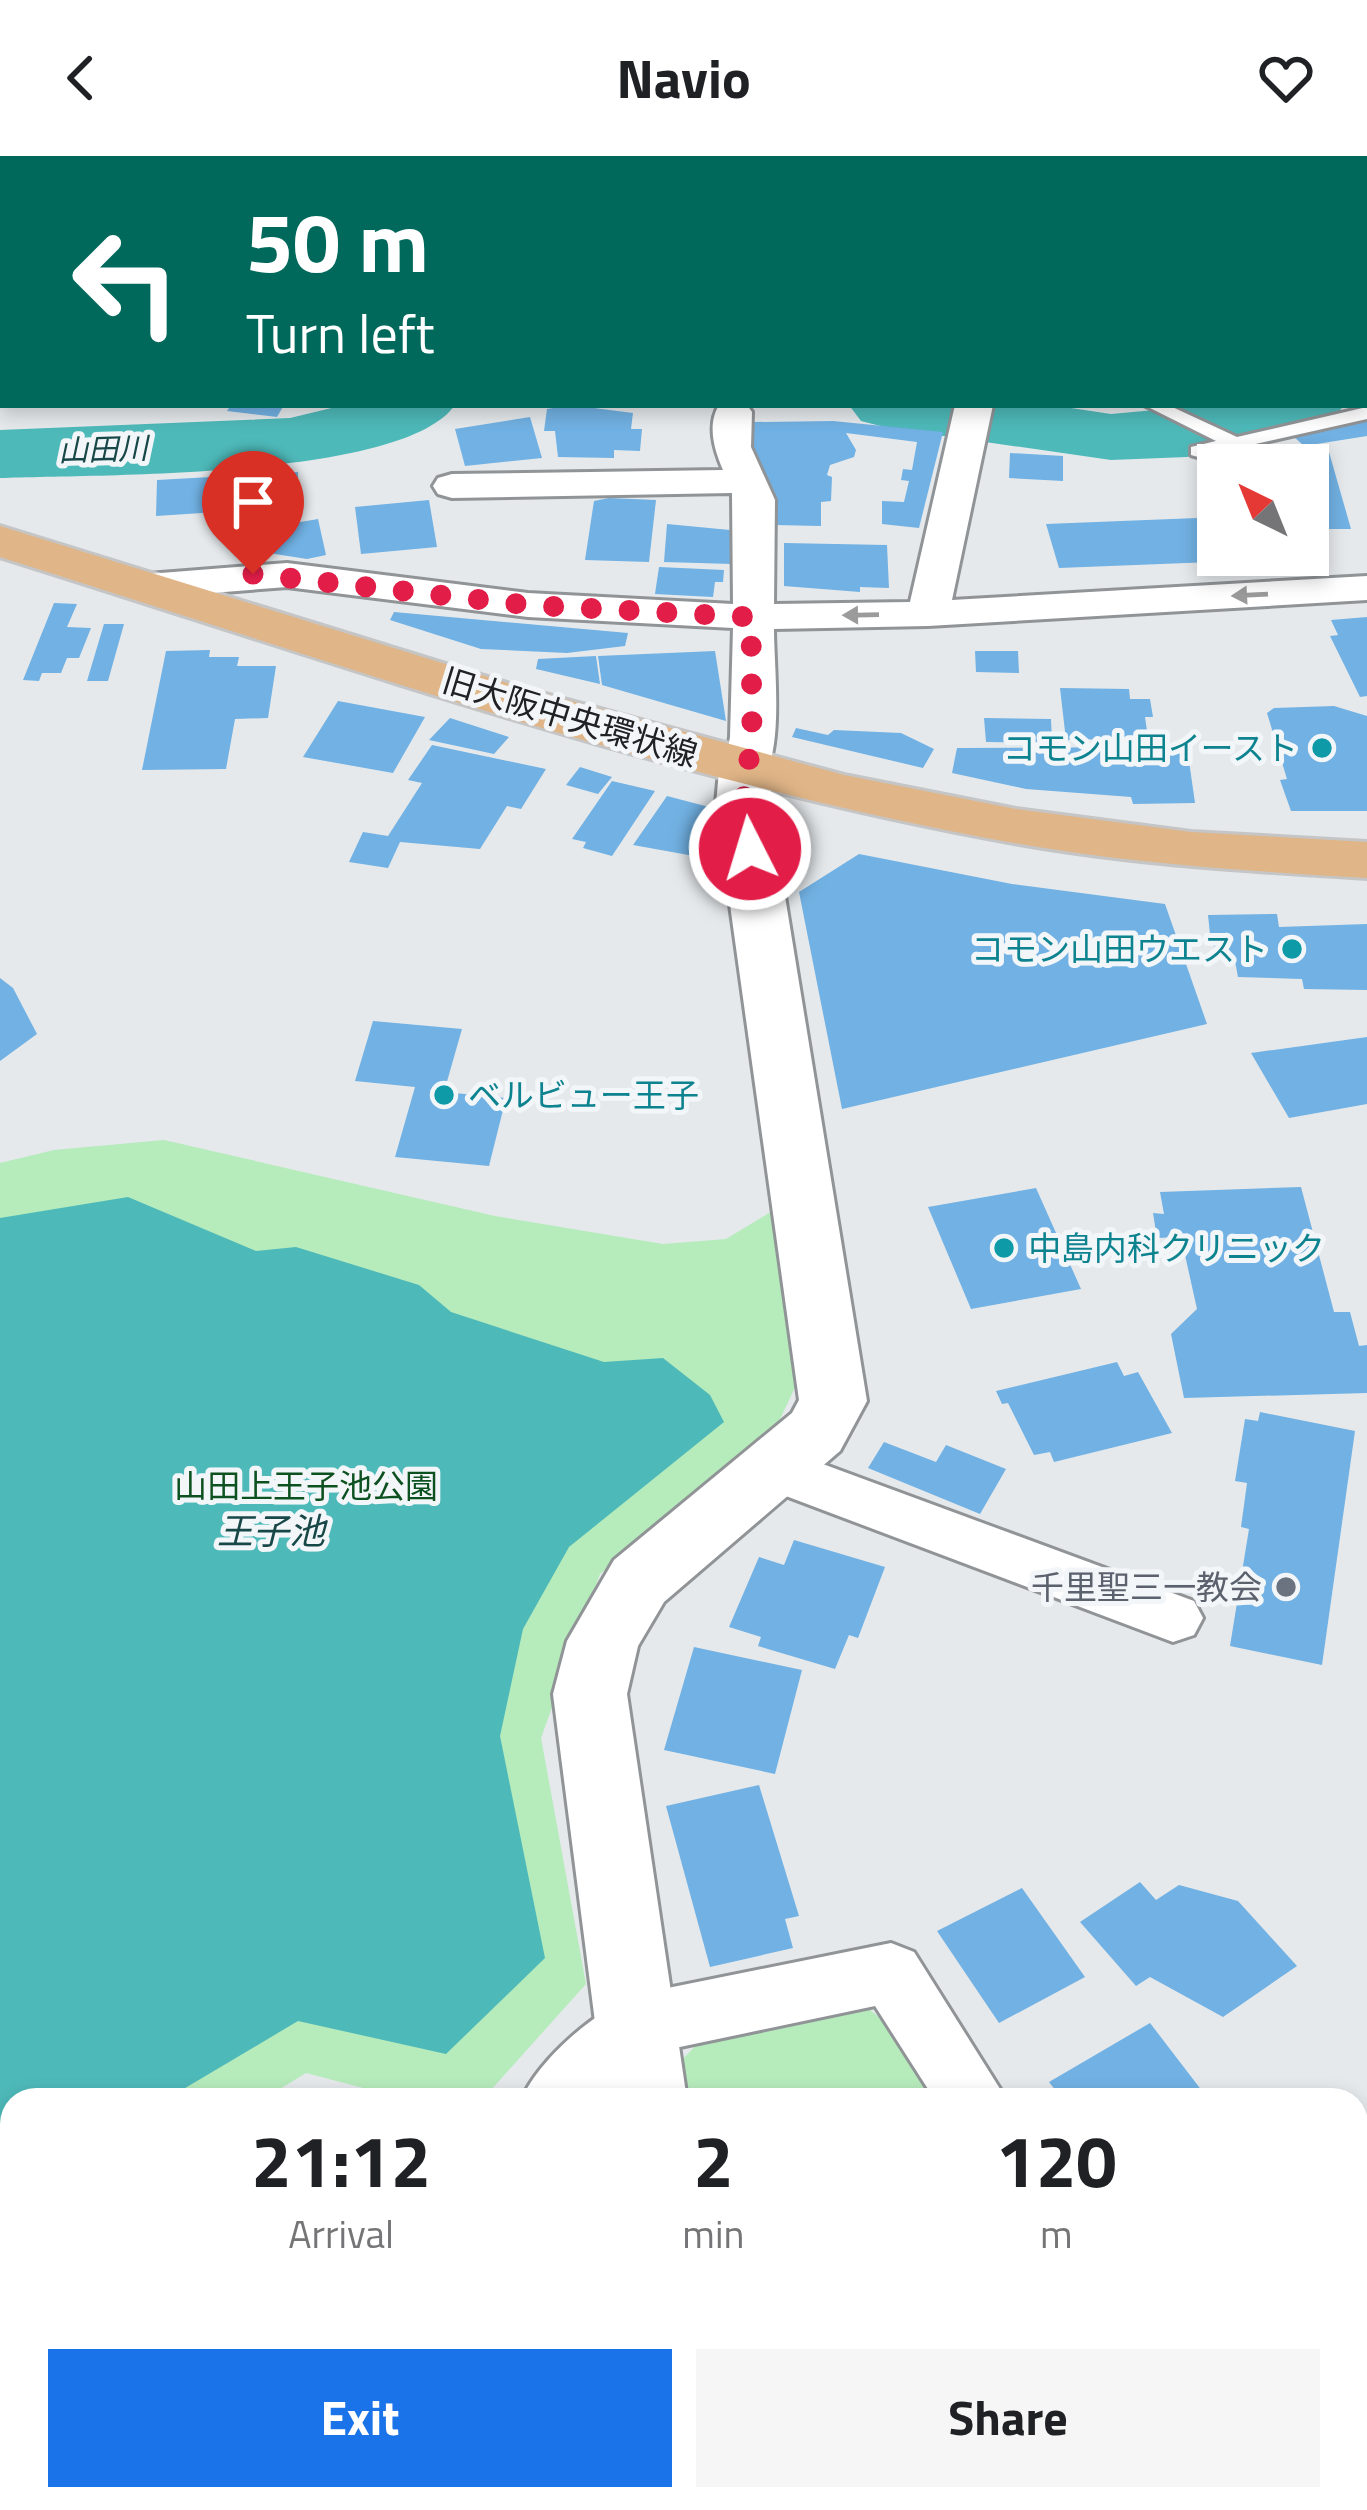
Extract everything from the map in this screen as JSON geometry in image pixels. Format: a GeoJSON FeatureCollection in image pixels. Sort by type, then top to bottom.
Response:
{"type":"FeatureCollection","features":[{"type":"Feature","properties":{"kind":"main road","name":"旧大阪中央環状線"},"geometry":{"type":"LineString","coordinates":[[0,541],[746,771],[941,814],[1097,841],[1367,860]]}},
{"type":"Feature","properties":{"kind":"street"},"geometry":{"type":"LineString","coordinates":[[645,2088],[590,1694],[603,1641],[639,1580],[816,1432],[833,1401],[743,804],[752,737],[755,500],[732,447],[733,412]]}},
{"type":"Feature","properties":{"kind":"street"},"geometry":{"type":"LineString","coordinates":[[928,614],[969,424]]}},
{"type":"Feature","properties":{"kind":"street"},"geometry":{"type":"LineString","coordinates":[[452,486],[747,481]]}},
{"type":"Feature","properties":{"kind":"street"},"geometry":{"type":"LineString","coordinates":[[148,586],[287,575],[528,605],[751,617],[928,614],[1367,589]]}},
{"type":"Feature","properties":{"kind":"street"},"geometry":{"type":"LineString","coordinates":[[774,1468],[1173,1618]]}},
{"type":"Feature","properties":{"kind":"street"},"geometry":{"type":"LineString","coordinates":[[568,2088],[638,2025],[891,1973],[966,2088]]}},
{"type":"Feature","properties":{"kind":"lane"},"geometry":{"type":"LineString","coordinates":[[1155,408],[1237,444],[1367,412]]}},
{"type":"Feature","properties":{"kind":"green space","name":"王子池"},"geometry":{"type":"Polygon","coordinates":[[[164,1140],[495,1216],[663,1244],[726,1239],[774,1210],[798,1381],[775,1430],[600,1574],[541,1738],[586,1984],[493,2088],[363,2088],[306,2073],[282,2088],[0,2088],[0,1163],[54,1150],[164,1140]]]}},
{"type":"Feature","properties":{"kind":"green space"},"geometry":{"type":"Polygon","coordinates":[[[866,2007],[891,2026],[930,2088],[682,2088],[678,2064],[704,2037],[866,2007]]]}},
{"type":"Feature","properties":{"kind":"water","name":"王子池"},"geometry":{"type":"Polygon","coordinates":[[[128,1197],[256,1251],[296,1247],[419,1285],[451,1312],[604,1362],[663,1358],[710,1395],[724,1422],[569,1547],[523,1629],[500,1736],[545,1958],[446,2054],[298,2021],[185,2088],[0,2088],[0,1218],[128,1197]]]}},
{"type":"Feature","properties":{"kind":"building"},"geometry":{"type":"Polygon","coordinates":[[[229,408],[282,408],[277,417],[227,411],[229,408]]]}},
{"type":"Feature","properties":{"kind":"building"},"geometry":{"type":"Polygon","coordinates":[[[547,409],[633,413],[631,429],[642,429],[640,451],[614,450],[614,458],[558,457],[555,431],[544,431],[547,409]]]}},
{"type":"Feature","properties":{"kind":"building"},"geometry":{"type":"Polygon","coordinates":[[[530,417],[542,458],[465,466],[455,429],[530,417]]]}},
{"type":"Feature","properties":{"kind":"building"},"geometry":{"type":"Polygon","coordinates":[[[1367,417],[1367,436],[1302,444],[1292,435],[1367,417]]]}},
{"type":"Feature","properties":{"kind":"building"},"geometry":{"type":"Polygon","coordinates":[[[833,421],[943,432],[919,528],[882,524],[882,501],[904,502],[909,481],[901,480],[903,469],[912,470],[917,442],[846,433],[856,450],[854,457],[830,465],[831,501],[821,502],[821,526],[774,525],[770,486],[758,474],[759,463],[752,462],[752,422],[833,421]]]}},
{"type":"Feature","properties":{"kind":"building"},"geometry":{"type":"Polygon","coordinates":[[[1329,452],[1351,529],[1329,529],[1329,452]]]}},
{"type":"Feature","properties":{"kind":"building"},"geometry":{"type":"Polygon","coordinates":[[[1010,453],[1063,456],[1063,481],[1009,478],[1010,453]]]}},
{"type":"Feature","properties":{"kind":"building"},"geometry":{"type":"Polygon","coordinates":[[[298,472],[298,492],[281,493],[281,508],[156,516],[157,480],[298,472]]]}},
{"type":"Feature","properties":{"kind":"building"},"geometry":{"type":"Polygon","coordinates":[[[429,500],[437,547],[361,554],[355,507],[429,500]]]}},
{"type":"Feature","properties":{"kind":"building"},"geometry":{"type":"Polygon","coordinates":[[[656,500],[649,562],[585,560],[594,501],[656,500]]]}},
{"type":"Feature","properties":{"kind":"building"},"geometry":{"type":"Polygon","coordinates":[[[1197,518],[1197,563],[1059,568],[1046,524],[1197,518]]]}},
{"type":"Feature","properties":{"kind":"building"},"geometry":{"type":"Polygon","coordinates":[[[318,519],[326,555],[307,559],[262,552],[254,530],[318,519]]]}},
{"type":"Feature","properties":{"kind":"building"},"geometry":{"type":"Polygon","coordinates":[[[667,524],[730,530],[732,564],[664,562],[667,524]]]}},
{"type":"Feature","properties":{"kind":"building"},"geometry":{"type":"Polygon","coordinates":[[[784,543],[887,545],[889,588],[860,587],[860,592],[784,586],[784,543]]]}},
{"type":"Feature","properties":{"kind":"building"},"geometry":{"type":"Polygon","coordinates":[[[659,567],[724,570],[723,582],[715,582],[713,597],[655,594],[659,567]]]}},
{"type":"Feature","properties":{"kind":"building"},"geometry":{"type":"Polygon","coordinates":[[[54,603],[77,604],[67,627],[91,628],[79,658],[67,658],[61,673],[42,673],[39,681],[23,680],[54,603]]]}},
{"type":"Feature","properties":{"kind":"building"},"geometry":{"type":"Polygon","coordinates":[[[394,612],[628,633],[625,646],[567,653],[481,649],[390,620],[394,612]]]}},
{"type":"Feature","properties":{"kind":"building"},"geometry":{"type":"Polygon","coordinates":[[[1367,617],[1367,696],[1360,697],[1330,636],[1338,635],[1331,620],[1367,617]]]}},
{"type":"Feature","properties":{"kind":"building"},"geometry":{"type":"Polygon","coordinates":[[[104,624],[124,624],[108,681],[87,681],[104,624]]]}},
{"type":"Feature","properties":{"kind":"building"},"geometry":{"type":"Polygon","coordinates":[[[210,650],[209,657],[239,657],[237,666],[276,666],[268,718],[235,719],[226,769],[142,770],[166,651],[210,650]]]}},
{"type":"Feature","properties":{"kind":"building"},"geometry":{"type":"Polygon","coordinates":[[[715,651],[726,721],[602,685],[598,656],[715,651]]]}},
{"type":"Feature","properties":{"kind":"building"},"geometry":{"type":"Polygon","coordinates":[[[975,651],[1018,651],[1019,673],[976,672],[975,651]]]}},
{"type":"Feature","properties":{"kind":"building"},"geometry":{"type":"Polygon","coordinates":[[[596,656],[600,684],[536,669],[538,659],[596,656]]]}},
{"type":"Feature","properties":{"kind":"building"},"geometry":{"type":"Polygon","coordinates":[[[1060,688],[1129,689],[1130,699],[1150,699],[1153,717],[1145,717],[1148,738],[1066,740],[1060,688]]]}},
{"type":"Feature","properties":{"kind":"building"},"geometry":{"type":"Polygon","coordinates":[[[338,701],[425,717],[393,773],[303,757],[338,701]]]}},
{"type":"Feature","properties":{"kind":"building","name":"コモン山田イースト"},"geometry":{"type":"Polygon","coordinates":[[[1334,706],[1367,716],[1367,811],[1291,811],[1280,780],[1287,779],[1267,713],[1274,708],[1334,706]]]}},
{"type":"Feature","properties":{"kind":"building"},"geometry":{"type":"Polygon","coordinates":[[[450,718],[509,737],[494,754],[429,740],[450,718]]]}},
{"type":"Feature","properties":{"kind":"building"},"geometry":{"type":"Polygon","coordinates":[[[984,718],[1051,719],[1052,743],[986,742],[984,718]]]}},
{"type":"Feature","properties":{"kind":"building"},"geometry":{"type":"Polygon","coordinates":[[[796,728],[828,735],[834,730],[901,733],[934,749],[923,768],[792,737],[796,728]]]}},
{"type":"Feature","properties":{"kind":"building"},"geometry":{"type":"Polygon","coordinates":[[[432,745],[546,769],[521,809],[507,806],[480,849],[400,842],[388,868],[349,862],[363,832],[388,836],[422,783],[408,780],[432,745]]]}},
{"type":"Feature","properties":{"kind":"building"},"geometry":{"type":"Polygon","coordinates":[[[1187,747],[1195,803],[1133,804],[1131,797],[1026,789],[952,773],[957,748],[1187,747]]]}},
{"type":"Feature","properties":{"kind":"building"},"geometry":{"type":"Polygon","coordinates":[[[580,767],[612,777],[598,794],[566,785],[580,767]]]}},
{"type":"Feature","properties":{"kind":"building"},"geometry":{"type":"Polygon","coordinates":[[[612,781],[655,791],[612,856],[583,848],[586,842],[572,839],[612,781]]]}},
{"type":"Feature","properties":{"kind":"building"},"geometry":{"type":"Polygon","coordinates":[[[667,796],[709,807],[694,829],[709,834],[694,856],[633,845],[667,796]]]}},
{"type":"Feature","properties":{"kind":"building"},"geometry":{"type":"Polygon","coordinates":[[[859,854],[1012,884],[1165,904],[1207,1024],[842,1109],[799,892],[859,854]]]}},
{"type":"Feature","properties":{"kind":"building","name":"コモン山田ウエスト"},"geometry":{"type":"Polygon","coordinates":[[[1277,914],[1279,927],[1367,924],[1367,990],[1304,989],[1302,979],[1238,977],[1235,961],[1211,944],[1208,915],[1277,914]]]}},
{"type":"Feature","properties":{"kind":"building"},"geometry":{"type":"Polygon","coordinates":[[[0,978],[13,988],[37,1034],[0,1061],[0,978]]]}},
{"type":"Feature","properties":{"kind":"building","name":"ベルビュー王子"},"geometry":{"type":"Polygon","coordinates":[[[373,1021],[462,1029],[444,1092],[506,1098],[489,1166],[395,1157],[415,1087],[355,1081],[373,1021]]]}},
{"type":"Feature","properties":{"kind":"building"},"geometry":{"type":"Polygon","coordinates":[[[1367,1037],[1367,1104],[1289,1118],[1251,1053],[1367,1037]]]}},
{"type":"Feature","properties":{"kind":"building"},"geometry":{"type":"Polygon","coordinates":[[[1301,1187],[1334,1312],[1350,1312],[1359,1346],[1367,1345],[1367,1393],[1184,1398],[1171,1334],[1197,1309],[1181,1237],[1157,1238],[1153,1213],[1164,1214],[1160,1192],[1301,1187]]]}},
{"type":"Feature","properties":{"kind":"building","name":"中島内科クリニック"},"geometry":{"type":"Polygon","coordinates":[[[1036,1188],[1081,1289],[971,1309],[928,1207],[1036,1188]]]}},
{"type":"Feature","properties":{"kind":"building"},"geometry":{"type":"Polygon","coordinates":[[[1117,1362],[1124,1376],[1138,1372],[1172,1433],[1054,1462],[1050,1452],[1034,1455],[1008,1403],[1002,1404],[996,1391],[1117,1362]]]}},
{"type":"Feature","properties":{"kind":"building","name":"千里聖三一教会"},"geometry":{"type":"Polygon","coordinates":[[[1260,1412],[1355,1431],[1322,1665],[1230,1646],[1249,1529],[1241,1527],[1247,1483],[1235,1481],[1245,1419],[1258,1421],[1260,1412]]]}},
{"type":"Feature","properties":{"kind":"building"},"geometry":{"type":"Polygon","coordinates":[[[884,1442],[936,1462],[946,1445],[1006,1469],[980,1514],[868,1468],[884,1442]]]}},
{"type":"Feature","properties":{"kind":"building"},"geometry":{"type":"Polygon","coordinates":[[[794,1540],[885,1567],[858,1638],[849,1635],[835,1669],[758,1646],[761,1637],[729,1627],[759,1557],[784,1565],[794,1540]]]}},
{"type":"Feature","properties":{"kind":"building"},"geometry":{"type":"Polygon","coordinates":[[[694,1647],[802,1670],[775,1774],[664,1750],[694,1647]]]}},
{"type":"Feature","properties":{"kind":"building"},"geometry":{"type":"Polygon","coordinates":[[[759,1785],[799,1916],[785,1919],[793,1948],[710,1967],[666,1806],[759,1785]]]}},
{"type":"Feature","properties":{"kind":"building"},"geometry":{"type":"Polygon","coordinates":[[[1140,1882],[1156,1900],[1179,1885],[1238,1901],[1297,1966],[1223,2017],[1150,1977],[1136,1986],[1080,1922],[1140,1882]]]}},
{"type":"Feature","properties":{"kind":"building"},"geometry":{"type":"Polygon","coordinates":[[[1022,1888],[1085,1977],[999,2023],[937,1931],[1022,1888]]]}},
{"type":"Feature","properties":{"kind":"building"},"geometry":{"type":"Polygon","coordinates":[[[1150,2023],[1200,2088],[1054,2088],[1049,2082],[1150,2023]]]}},
{"type":"Feature","properties":{"kind":"waterway","name":"山田川"},"geometry":{"type":"LineString","coordinates":[[0,454],[290,442],[357,427],[408,408]]}},
{"type":"Feature","properties":{"kind":"waterway","name":"山田川"},"geometry":{"type":"LineString","coordinates":[[909,408],[1111,437],[1187,434],[1293,408]]}},
{"type":"Feature","properties":{"kind":"place","name":"コモン山田イースト"},"geometry":{"type":"Point","coordinates":[1322,748]}},
{"type":"Feature","properties":{"kind":"place","name":"コモン山田ウエスト"},"geometry":{"type":"Point","coordinates":[1292,949]}},
{"type":"Feature","properties":{"kind":"place","name":"ベルビュー王子"},"geometry":{"type":"Point","coordinates":[444,1095]}},
{"type":"Feature","properties":{"kind":"place","name":"中島内科クリニック"},"geometry":{"type":"Point","coordinates":[1004,1248]}},
{"type":"Feature","properties":{"kind":"place","name":"千里聖三一教会"},"geometry":{"type":"Point","coordinates":[1286,1587]}},
{"type":"Feature","properties":{"kind":"route"},"geometry":{"type":"LineString","coordinates":[[253,574],[528,605],[751,617],[752,737],[743,804],[750,849]]}},
{"type":"Feature","properties":{"kind":"park label","name":"山田上王子池公園"},"geometry":{"type":"Point","coordinates":[306,1486]}}]}
